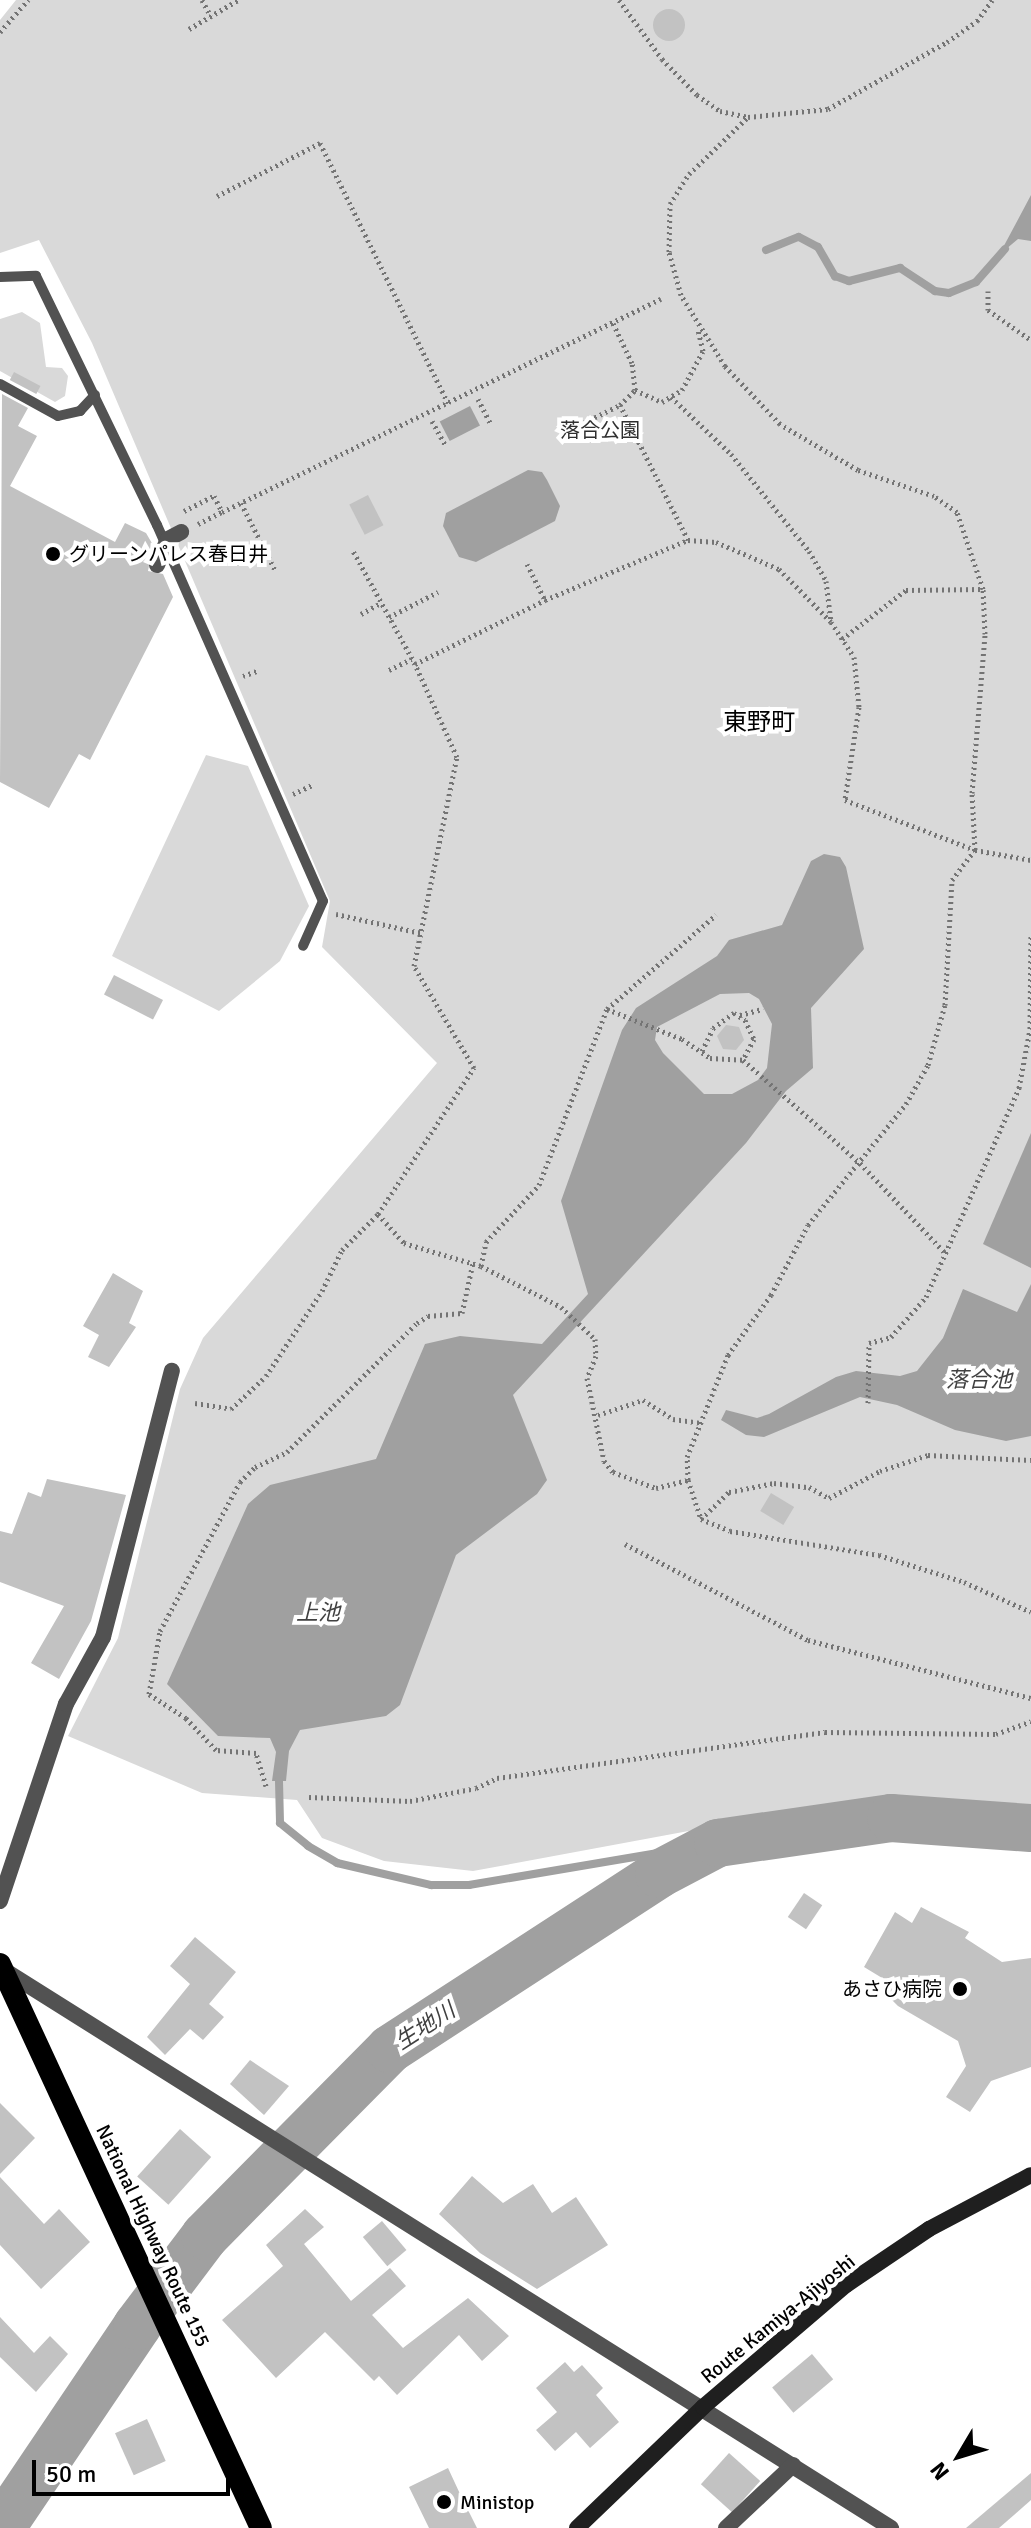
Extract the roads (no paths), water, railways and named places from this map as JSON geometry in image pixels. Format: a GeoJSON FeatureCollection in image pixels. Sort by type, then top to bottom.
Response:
{"type":"FeatureCollection","features":[{"type":"Feature","properties":{"kind":"highway","name":"National Highway Route 155"},"geometry":{"type":"LineString","coordinates":[[1,1967],[261,2528]]}},
{"type":"Feature","properties":{"kind":"main road","name":"Route Kamiya-Ajiyoshi"},"geometry":{"type":"LineString","coordinates":[[577,2528],[703,2407],[846,2285],[929,2229],[1031,2175]]}},
{"type":"Feature","properties":{"kind":"street"},"geometry":{"type":"LineString","coordinates":[[157,565],[168,539],[181,532]]}},
{"type":"Feature","properties":{"kind":"street"},"geometry":{"type":"LineString","coordinates":[[0,1901],[66,1704],[103,1637],[172,1371]]}},
{"type":"Feature","properties":{"kind":"street"},"geometry":{"type":"LineString","coordinates":[[1,1967],[891,2528]]}},
{"type":"Feature","properties":{"kind":"street"},"geometry":{"type":"LineString","coordinates":[[726,2528],[793,2465]]}},
{"type":"Feature","properties":{"kind":"lane"},"geometry":{"type":"LineString","coordinates":[[0,277],[36,276],[157,525],[323,901],[303,946]]}},
{"type":"Feature","properties":{"kind":"lane"},"geometry":{"type":"LineString","coordinates":[[0,384],[58,416],[80,411],[95,395]]}},
{"type":"Feature","properties":{"kind":"water"},"geometry":{"type":"Polygon","coordinates":[[[1031,195],[1031,241],[1018,239],[999,255],[1031,195]]]}},
{"type":"Feature","properties":{"kind":"water"},"geometry":{"type":"Polygon","coordinates":[[[470,406],[480,426],[450,441],[440,421],[470,406]]]}},
{"type":"Feature","properties":{"kind":"water"},"geometry":{"type":"Polygon","coordinates":[[[528,470],[542,472],[547,480],[560,506],[555,521],[476,562],[459,557],[443,526],[446,513],[528,470]]]}},
{"type":"Feature","properties":{"kind":"water","name":"上池"},"geometry":{"type":"Polygon","coordinates":[[[824,854],[840,857],[846,867],[864,949],[811,1008],[813,1068],[786,1091],[746,1143],[513,1395],[547,1480],[537,1494],[456,1555],[400,1705],[386,1716],[300,1730],[289,1751],[286,1781],[272,1781],[276,1752],[270,1738],[218,1736],[167,1684],[248,1504],[270,1485],[376,1459],[425,1344],[460,1336],[542,1344],[588,1294],[561,1201],[622,1030],[636,1008],[717,956],[729,940],[782,925],[811,861],[824,854]],[[749,993],[720,994],[657,1027],[655,1040],[663,1053],[704,1094],[732,1094],[758,1080],[767,1068],[772,1024],[759,999],[749,993]]]}},
{"type":"Feature","properties":{"kind":"water"},"geometry":{"type":"Polygon","coordinates":[[[1031,1133],[1031,1268],[983,1244],[1031,1133]]]}},
{"type":"Feature","properties":{"kind":"water","name":"落合池"},"geometry":{"type":"Polygon","coordinates":[[[1031,1284],[1031,1436],[1006,1441],[955,1430],[897,1405],[860,1397],[764,1437],[746,1435],[721,1420],[726,1410],[757,1418],[769,1414],[836,1377],[856,1371],[900,1376],[917,1371],[943,1338],[963,1289],[1017,1312],[1031,1284]]]}},
{"type":"Feature","properties":{"kind":"waterway"},"geometry":{"type":"LineString","coordinates":[[766,250],[799,237],[818,247],[835,276],[849,281],[900,268],[935,291],[949,293],[976,282],[1005,249]]}},
{"type":"Feature","properties":{"kind":"waterway"},"geometry":{"type":"LineString","coordinates":[[279,1781],[280,1823],[308,1846],[337,1863],[431,1885],[469,1885],[718,1843]]}},
{"type":"Feature","properties":{"kind":"waterway","name":"生地川"},"geometry":{"type":"LineString","coordinates":[[1,2528],[137,2326],[205,2236],[390,2049],[659,1874],[718,1843],[891,1818],[1031,1828]]}},
{"type":"Feature","properties":{"kind":"place","name":"グリーンパレス春日井"},"geometry":{"type":"Point","coordinates":[53,554]}},
{"type":"Feature","properties":{"kind":"place","name":"あさひ病院"},"geometry":{"type":"Point","coordinates":[960,1989]}},
{"type":"Feature","properties":{"kind":"place","name":"Ministop"},"geometry":{"type":"Point","coordinates":[444,2502]}},
{"type":"Feature","properties":{"kind":"district","name":"東野町"},"geometry":{"type":"Point","coordinates":[759,723]}},
{"type":"Feature","properties":{"kind":"park label","name":"落合公園"},"geometry":{"type":"Point","coordinates":[600,430]}}]}
